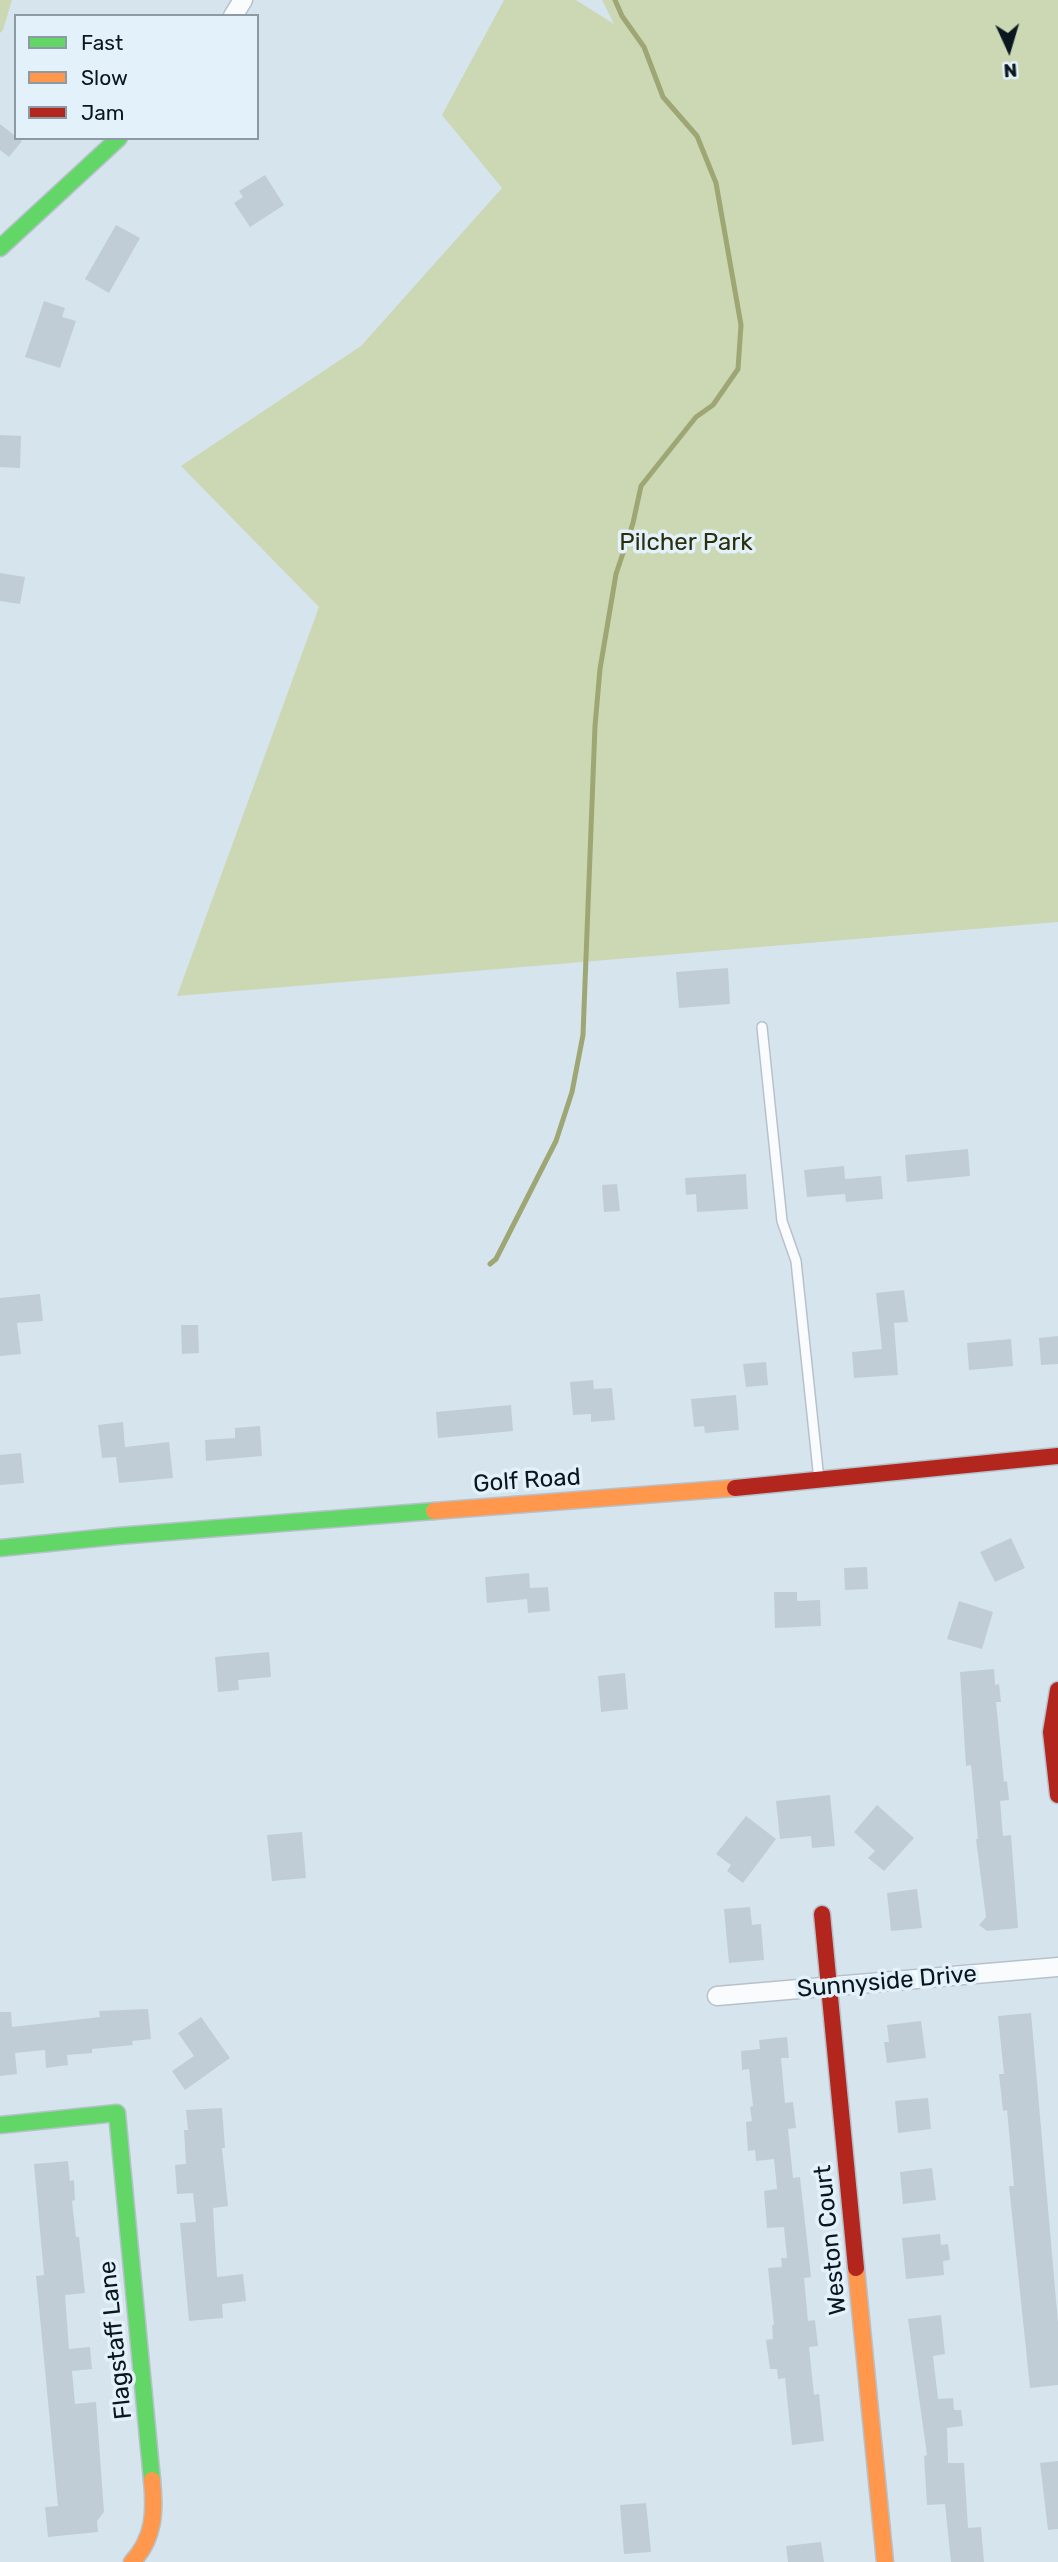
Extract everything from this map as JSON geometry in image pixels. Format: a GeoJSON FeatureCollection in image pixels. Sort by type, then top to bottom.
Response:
{"type":"FeatureCollection","features":[{"type":"Feature","properties":{"kind":"street"},"geometry":{"type":"LineString","coordinates":[[0,248],[117,140]]}},
{"type":"Feature","properties":{"kind":"street","name":"Golf Road"},"geometry":{"type":"LineString","coordinates":[[0,1548],[118,1536],[819,1481],[1058,1455]]}},
{"type":"Feature","properties":{"kind":"street"},"geometry":{"type":"LineString","coordinates":[[1058,1690],[1051,1732],[1058,1795]]}},
{"type":"Feature","properties":{"kind":"street","name":"Weston Court"},"geometry":{"type":"LineString","coordinates":[[822,1914],[885,2562]]}},
{"type":"Feature","properties":{"kind":"street","name":"Sunnyside Drive"},"geometry":{"type":"LineString","coordinates":[[717,1996],[1058,1967]]}},
{"type":"Feature","properties":{"kind":"street","name":"Flagstaff Lane"},"geometry":{"type":"LineString","coordinates":[[0,2125],[117,2113],[155,2509],[150,2534],[134,2560]]}},
{"type":"Feature","properties":{"kind":"lane"},"geometry":{"type":"LineString","coordinates":[[762,1027],[782,1221],[796,1261],[819,1481]]}},
{"type":"Feature","properties":{"kind":"green space"},"geometry":{"type":"Polygon","coordinates":[[[0,0],[12,0],[0,33],[0,0]]]}},
{"type":"Feature","properties":{"kind":"green space","name":"Pilcher Park"},"geometry":{"type":"Polygon","coordinates":[[[504,0],[576,0],[614,24],[602,0],[1058,0],[1058,922],[177,996],[319,607],[181,466],[361,346],[502,188],[442,115],[504,0]]]}},
{"type":"Feature","properties":{"kind":"building"},"geometry":{"type":"Polygon","coordinates":[[[0,124],[14,135],[14,140],[22,141],[9,157],[0,150],[0,124]]]}},
{"type":"Feature","properties":{"kind":"building"},"geometry":{"type":"Polygon","coordinates":[[[265,175],[284,205],[250,227],[234,203],[243,197],[239,191],[265,175]]]}},
{"type":"Feature","properties":{"kind":"building"},"geometry":{"type":"Polygon","coordinates":[[[116,225],[140,238],[109,293],[85,279],[116,225]]]}},
{"type":"Feature","properties":{"kind":"building"},"geometry":{"type":"Polygon","coordinates":[[[44,301],[65,308],[62,317],[76,321],[60,368],[25,357],[44,301]]]}},
{"type":"Feature","properties":{"kind":"building"},"geometry":{"type":"Polygon","coordinates":[[[0,435],[21,436],[20,468],[0,467],[0,435]]]}},
{"type":"Feature","properties":{"kind":"building"},"geometry":{"type":"Polygon","coordinates":[[[0,573],[25,577],[20,604],[0,601],[0,573]]]}},
{"type":"Feature","properties":{"kind":"building"},"geometry":{"type":"Polygon","coordinates":[[[728,968],[730,1004],[679,1008],[676,972],[728,968]]]}},
{"type":"Feature","properties":{"kind":"building"},"geometry":{"type":"Polygon","coordinates":[[[968,1149],[970,1176],[907,1182],[905,1155],[968,1149]]]}},
{"type":"Feature","properties":{"kind":"building"},"geometry":{"type":"Polygon","coordinates":[[[844,1166],[845,1179],[881,1176],[883,1199],[846,1202],[845,1194],[807,1197],[804,1170],[844,1166]]]}},
{"type":"Feature","properties":{"kind":"building"},"geometry":{"type":"Polygon","coordinates":[[[746,1174],[748,1209],[697,1212],[696,1194],[686,1195],[685,1178],[746,1174]]]}},
{"type":"Feature","properties":{"kind":"building"},"geometry":{"type":"Polygon","coordinates":[[[617,1184],[620,1211],[604,1212],[602,1185],[617,1184]]]}},
{"type":"Feature","properties":{"kind":"building"},"geometry":{"type":"Polygon","coordinates":[[[904,1290],[908,1322],[894,1323],[898,1375],[854,1378],[852,1352],[882,1349],[876,1293],[904,1290]]]}},
{"type":"Feature","properties":{"kind":"building"},"geometry":{"type":"Polygon","coordinates":[[[40,1294],[43,1321],[17,1323],[21,1354],[0,1356],[0,1298],[40,1294]]]}},
{"type":"Feature","properties":{"kind":"building"},"geometry":{"type":"Polygon","coordinates":[[[181,1325],[198,1325],[199,1353],[182,1354],[181,1325]]]}},
{"type":"Feature","properties":{"kind":"building"},"geometry":{"type":"Polygon","coordinates":[[[1058,1336],[1058,1364],[1041,1365],[1039,1338],[1058,1336]]]}},
{"type":"Feature","properties":{"kind":"building"},"geometry":{"type":"Polygon","coordinates":[[[1011,1339],[1013,1366],[969,1370],[967,1343],[1011,1339]]]}},
{"type":"Feature","properties":{"kind":"building"},"geometry":{"type":"Polygon","coordinates":[[[766,1362],[768,1385],[746,1387],[743,1364],[766,1362]]]}},
{"type":"Feature","properties":{"kind":"building"},"geometry":{"type":"Polygon","coordinates":[[[593,1380],[594,1389],[612,1388],[615,1420],[591,1422],[591,1414],[573,1415],[570,1382],[593,1380]]]}},
{"type":"Feature","properties":{"kind":"building"},"geometry":{"type":"Polygon","coordinates":[[[736,1395],[739,1430],[705,1433],[704,1426],[694,1427],[691,1399],[736,1395]]]}},
{"type":"Feature","properties":{"kind":"building"},"geometry":{"type":"Polygon","coordinates":[[[511,1405],[513,1431],[438,1438],[436,1412],[511,1405]]]}},
{"type":"Feature","properties":{"kind":"building"},"geometry":{"type":"Polygon","coordinates":[[[123,1422],[125,1447],[169,1442],[173,1478],[119,1483],[116,1457],[102,1458],[98,1425],[123,1422]]]}},
{"type":"Feature","properties":{"kind":"building"},"geometry":{"type":"Polygon","coordinates":[[[260,1426],[262,1456],[206,1461],[205,1440],[235,1438],[235,1428],[260,1426]]]}},
{"type":"Feature","properties":{"kind":"building"},"geometry":{"type":"Polygon","coordinates":[[[21,1453],[24,1483],[0,1485],[0,1455],[21,1453]]]}},
{"type":"Feature","properties":{"kind":"building"},"geometry":{"type":"Polygon","coordinates":[[[1011,1538],[1025,1568],[995,1582],[980,1552],[1011,1538]]]}},
{"type":"Feature","properties":{"kind":"building"},"geometry":{"type":"Polygon","coordinates":[[[867,1567],[868,1589],[845,1590],[844,1568],[867,1567]]]}},
{"type":"Feature","properties":{"kind":"building"},"geometry":{"type":"Polygon","coordinates":[[[529,1573],[530,1588],[548,1587],[550,1611],[528,1613],[527,1599],[487,1603],[485,1577],[529,1573]]]}},
{"type":"Feature","properties":{"kind":"building"},"geometry":{"type":"Polygon","coordinates":[[[774,1592],[797,1592],[797,1601],[820,1600],[821,1626],[775,1628],[774,1592]]]}},
{"type":"Feature","properties":{"kind":"building"},"geometry":{"type":"Polygon","coordinates":[[[959,1601],[993,1612],[982,1649],[947,1639],[959,1601]]]}},
{"type":"Feature","properties":{"kind":"building"},"geometry":{"type":"Polygon","coordinates":[[[269,1652],[271,1677],[238,1680],[239,1690],[218,1692],[215,1657],[269,1652]]]}},
{"type":"Feature","properties":{"kind":"building"},"geometry":{"type":"Polygon","coordinates":[[[994,1669],[995,1685],[999,1684],[1001,1702],[996,1702],[1004,1782],[1007,1781],[1009,1800],[1000,1801],[1003,1836],[1011,1835],[1018,1928],[987,1931],[979,1925],[986,1917],[976,1839],[971,1765],[966,1766],[960,1672],[994,1669]]]}},
{"type":"Feature","properties":{"kind":"building"},"geometry":{"type":"Polygon","coordinates":[[[625,1673],[628,1709],[601,1712],[598,1676],[625,1673]]]}},
{"type":"Feature","properties":{"kind":"building"},"geometry":{"type":"Polygon","coordinates":[[[830,1795],[835,1846],[812,1848],[811,1836],[780,1839],[776,1801],[830,1795]]]}},
{"type":"Feature","properties":{"kind":"building"},"geometry":{"type":"Polygon","coordinates":[[[877,1805],[914,1838],[884,1871],[868,1858],[875,1851],[854,1832],[877,1805]]]}},
{"type":"Feature","properties":{"kind":"building"},"geometry":{"type":"Polygon","coordinates":[[[746,1816],[776,1839],[743,1883],[727,1871],[731,1865],[716,1854],[746,1816]]]}},
{"type":"Feature","properties":{"kind":"building"},"geometry":{"type":"Polygon","coordinates":[[[302,1832],[306,1878],[272,1881],[267,1835],[302,1832]]]}},
{"type":"Feature","properties":{"kind":"building"},"geometry":{"type":"Polygon","coordinates":[[[917,1889],[922,1928],[891,1931],[887,1893],[917,1889]]]}},
{"type":"Feature","properties":{"kind":"building"},"geometry":{"type":"Polygon","coordinates":[[[750,1907],[752,1925],[761,1924],[764,1960],[729,1963],[724,1909],[750,1907]]]}},
{"type":"Feature","properties":{"kind":"building"},"geometry":{"type":"Polygon","coordinates":[[[148,2009],[151,2039],[132,2041],[133,2045],[92,2049],[92,2053],[67,2055],[68,2065],[46,2068],[45,2050],[15,2053],[17,2074],[0,2076],[0,2012],[11,2012],[12,2027],[100,2017],[99,2011],[148,2009]]]}},
{"type":"Feature","properties":{"kind":"building"},"geometry":{"type":"Polygon","coordinates":[[[1031,2013],[1058,2323],[1058,2385],[1030,2388],[1009,2186],[1014,2186],[1007,2110],[1003,2111],[999,2074],[1004,2074],[998,2016],[1031,2013]]]}},
{"type":"Feature","properties":{"kind":"building"},"geometry":{"type":"Polygon","coordinates":[[[201,2017],[230,2058],[185,2090],[172,2071],[194,2056],[178,2033],[201,2017]]]}},
{"type":"Feature","properties":{"kind":"building"},"geometry":{"type":"Polygon","coordinates":[[[921,2021],[926,2058],[887,2063],[884,2042],[889,2042],[887,2025],[921,2021]]]}},
{"type":"Feature","properties":{"kind":"building"},"geometry":{"type":"Polygon","coordinates":[[[787,2037],[789,2058],[781,2058],[785,2103],[793,2102],[796,2128],[788,2129],[793,2178],[800,2177],[811,2277],[804,2278],[808,2321],[815,2320],[818,2346],[809,2347],[814,2395],[819,2394],[824,2441],[792,2445],[785,2378],[778,2379],[777,2369],[770,2369],[766,2340],[773,2339],[774,2325],[768,2268],[782,2267],[781,2258],[787,2258],[784,2227],[767,2228],[764,2191],[777,2189],[774,2159],[756,2161],[755,2150],[748,2151],[746,2122],[752,2121],[750,2107],[753,2106],[749,2069],[742,2070],[741,2051],[760,2049],[759,2040],[787,2037]]]}},
{"type":"Feature","properties":{"kind":"building"},"geometry":{"type":"Polygon","coordinates":[[[928,2098],[931,2129],[898,2133],[895,2101],[928,2098]]]}},
{"type":"Feature","properties":{"kind":"building"},"geometry":{"type":"Polygon","coordinates":[[[222,2108],[225,2148],[222,2148],[228,2206],[213,2208],[217,2277],[243,2274],[246,2301],[222,2304],[223,2318],[189,2321],[180,2223],[196,2222],[193,2193],[177,2194],[175,2165],[186,2164],[186,2110],[222,2108]]]}},
{"type":"Feature","properties":{"kind":"building"},"geometry":{"type":"Polygon","coordinates":[[[68,2161],[70,2181],[74,2180],[75,2200],[72,2201],[85,2293],[65,2295],[69,2349],[90,2347],[92,2369],[72,2371],[75,2404],[96,2402],[104,2512],[97,2521],[98,2532],[48,2537],[45,2507],[58,2506],[36,2276],[44,2275],[34,2164],[68,2161]]]}},
{"type":"Feature","properties":{"kind":"building"},"geometry":{"type":"Polygon","coordinates":[[[932,2168],[936,2200],[903,2204],[900,2172],[932,2168]]]}},
{"type":"Feature","properties":{"kind":"building"},"geometry":{"type":"Polygon","coordinates":[[[940,2234],[941,2245],[948,2244],[950,2260],[943,2261],[944,2275],[906,2279],[902,2238],[940,2234]]]}},
{"type":"Feature","properties":{"kind":"building"},"geometry":{"type":"Polygon","coordinates":[[[941,2315],[945,2354],[933,2356],[938,2399],[953,2398],[954,2410],[961,2410],[963,2426],[947,2428],[948,2463],[964,2463],[968,2528],[981,2527],[984,2562],[951,2562],[945,2504],[927,2505],[924,2456],[927,2455],[908,2319],[941,2315]]]}},
{"type":"Feature","properties":{"kind":"building"},"geometry":{"type":"Polygon","coordinates":[[[1058,2461],[1058,2529],[1048,2530],[1040,2463],[1058,2461]]]}},
{"type":"Feature","properties":{"kind":"building"},"geometry":{"type":"Polygon","coordinates":[[[646,2503],[651,2552],[624,2554],[620,2505],[646,2503]]]}},
{"type":"Feature","properties":{"kind":"building"},"geometry":{"type":"Polygon","coordinates":[[[821,2542],[824,2562],[788,2562],[786,2546],[821,2542]]]}},
{"type":"Feature","properties":{"kind":"waterway"},"geometry":{"type":"LineString","coordinates":[[490,1264],[496,1259],[556,1141],[572,1092],[583,1035],[595,726],[600,669],[616,574],[633,523],[641,486],[696,417],[713,405],[738,369],[741,325],[716,183],[697,136],[663,97],[644,47],[622,16],[615,0]]}},
{"type":"Feature","properties":{"kind":"traffic: fast"},"geometry":{"type":"LineString","coordinates":[[0,248],[117,140]]}},
{"type":"Feature","properties":{"kind":"traffic: fast"},"geometry":{"type":"LineString","coordinates":[[0,1548],[434,1511]]}},
{"type":"Feature","properties":{"kind":"traffic: fast"},"geometry":{"type":"LineString","coordinates":[[0,2125],[117,2113],[152,2480]]}},
{"type":"Feature","properties":{"kind":"traffic: slow"},"geometry":{"type":"LineString","coordinates":[[434,1511],[735,1488]]}},
{"type":"Feature","properties":{"kind":"traffic: slow"},"geometry":{"type":"LineString","coordinates":[[856,2268],[885,2562]]}},
{"type":"Feature","properties":{"kind":"traffic: slow"},"geometry":{"type":"LineString","coordinates":[[132,2562],[140,2553],[152,2523],[152,2480]]}},
{"type":"Feature","properties":{"kind":"traffic: jam"},"geometry":{"type":"LineString","coordinates":[[735,1488],[1058,1456]]}},
{"type":"Feature","properties":{"kind":"traffic: jam"},"geometry":{"type":"LineString","coordinates":[[1058,1690],[1051,1732],[1058,1795]]}},
{"type":"Feature","properties":{"kind":"traffic: jam"},"geometry":{"type":"LineString","coordinates":[[822,1914],[856,2268]]}}]}
